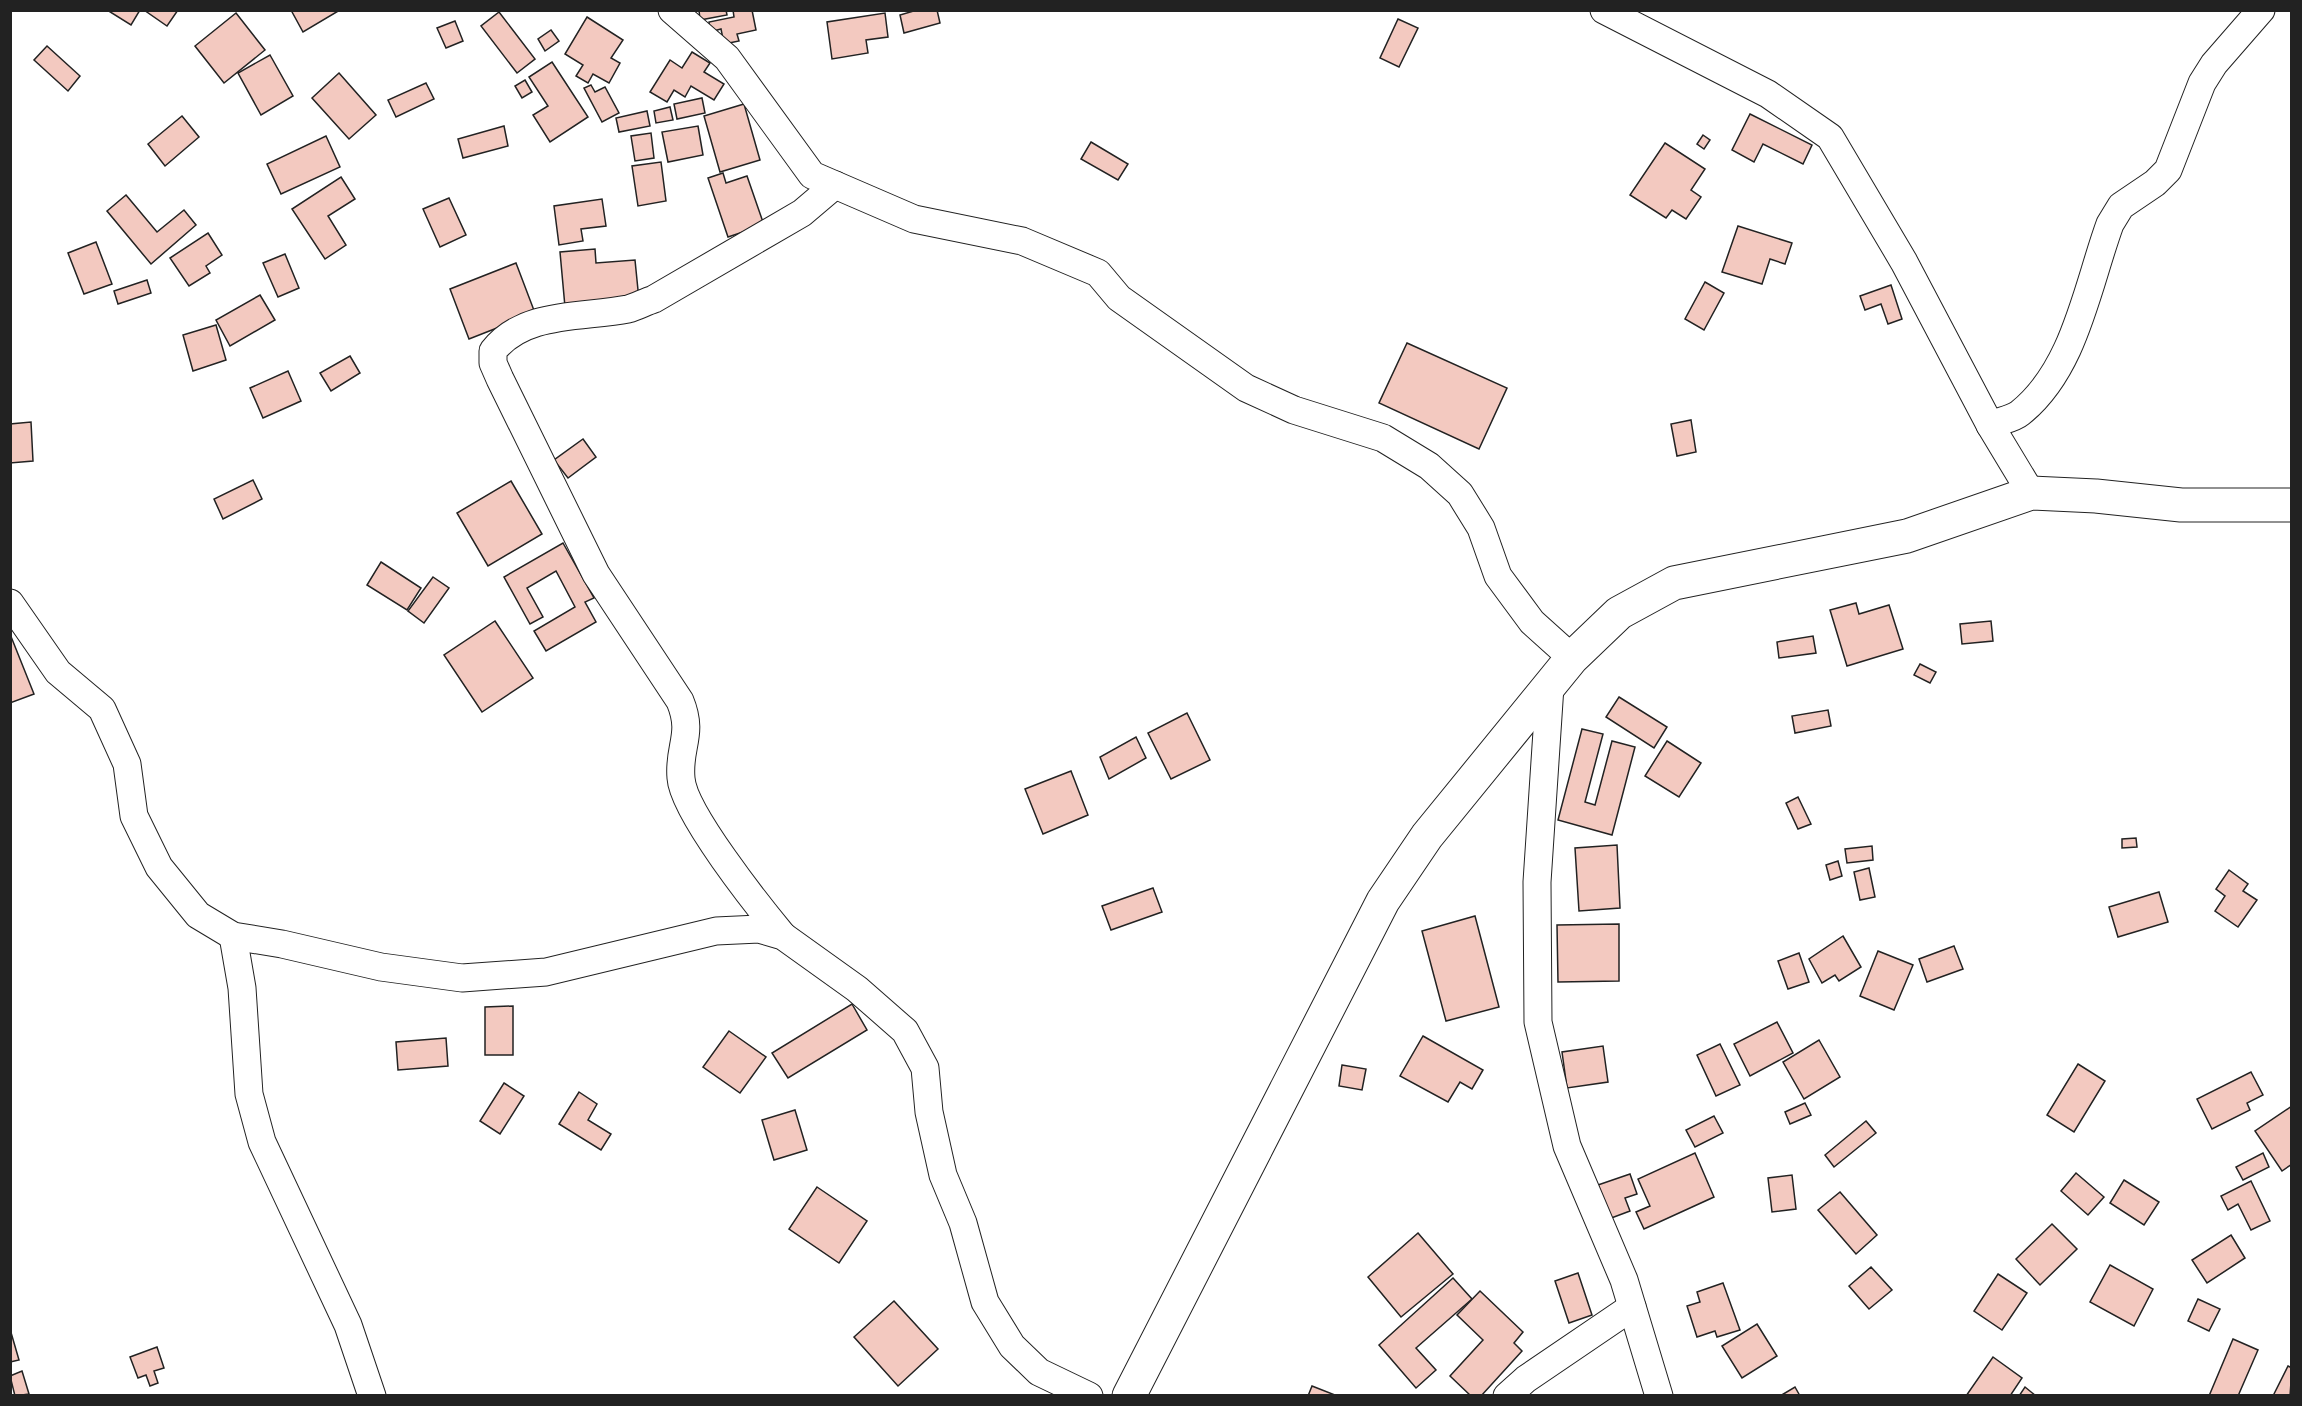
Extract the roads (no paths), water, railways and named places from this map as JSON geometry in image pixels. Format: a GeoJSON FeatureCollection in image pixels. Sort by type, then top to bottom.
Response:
{"type":"FeatureCollection","features":[{"type":"Feature","properties":{"kind":"street"},"geometry":{"type":"LineString","coordinates":[[672,10],[727,58],[812,176],[914,219],[1022,241],[1098,273],[1119,298],[1246,388],[1294,410],[1383,438],[1429,466],[1460,494],[1481,528],[1498,576],[1532,622],[1572,658]]}},
{"type":"Feature","properties":{"kind":"street"},"geometry":{"type":"LineString","coordinates":[[1604,10],[1768,94],[1830,137],[1904,262],[1990,425],[2031,493]]}},
{"type":"Feature","properties":{"kind":"street"},"geometry":{"type":"LineString","coordinates":[[1990,425],[2019,414],[2051,377],[2067,353],[2109,224],[2121,206],[2155,183],[2168,170],[2202,83],[2214,64],[2261,10]]}},
{"type":"Feature","properties":{"kind":"street"},"geometry":{"type":"LineString","coordinates":[[835,185],[802,213],[654,299],[629,309],[559,317],[512,332],[493,351],[493,363],[596,574],[680,700],[687,717],[687,740],[680,779],[686,797],[745,890],[783,936],[857,989],[905,1031],[925,1068],[929,1112],[943,1175],[963,1223],[985,1302],[1012,1346],[1039,1372],[1089,1395]]}},
{"type":"Feature","properties":{"kind":"street"},"geometry":{"type":"LineString","coordinates":[[1129,1395],[1383,901],[1427,836],[1572,658],[1619,613],[1674,583],[1907,536],[2031,493],[2096,496],[2181,505],[2292,506]]}},
{"type":"Feature","properties":{"kind":"street"},"geometry":{"type":"LineString","coordinates":[[10,603],[58,672],[102,709],[127,764],[134,816],[159,867],[198,915],[233,936],[282,944],[381,967],[462,978],[546,972],[716,932],[759,929],[783,936]]}},
{"type":"Feature","properties":{"kind":"street"},"geometry":{"type":"LineString","coordinates":[[1550,686],[1537,882],[1538,1022],[1567,1146],[1624,1280],[1659,1395]]}},
{"type":"Feature","properties":{"kind":"street"},"geometry":{"type":"LineString","coordinates":[[233,936],[242,987],[249,1094],[262,1142],[348,1324],[372,1395]]}},
{"type":"Feature","properties":{"kind":"street"},"geometry":{"type":"LineString","coordinates":[[1507,1395],[1526,1379],[1632,1307]]}}]}
